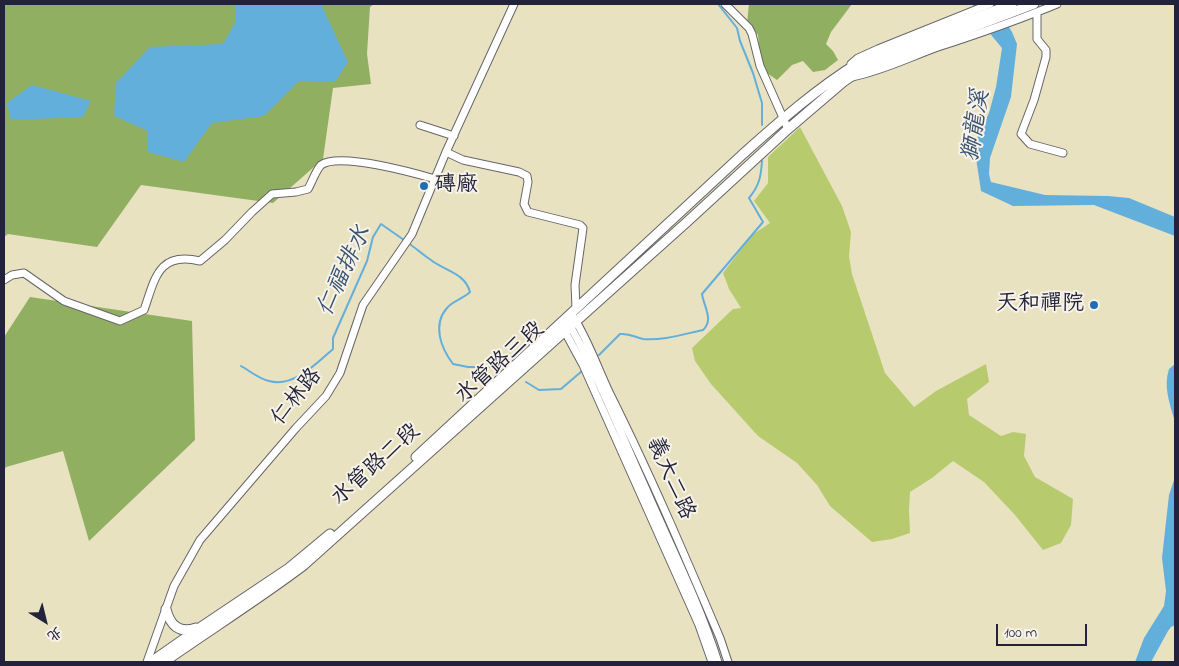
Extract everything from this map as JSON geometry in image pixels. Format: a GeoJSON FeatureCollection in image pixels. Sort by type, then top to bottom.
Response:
{"type":"FeatureCollection","features":[{"type":"Feature","properties":{"kind":"main road"},"geometry":{"type":"LineString","coordinates":[[966,26],[1012,4]]}},
{"type":"Feature","properties":{"kind":"main road"},"geometry":{"type":"LineString","coordinates":[[568,315],[676,214],[783,118],[838,75],[865,60],[966,26],[1035,8]]}},
{"type":"Feature","properties":{"kind":"main road","name":"水管路三段"},"geometry":{"type":"LineString","coordinates":[[164,662],[304,565],[571,327],[788,128],[849,77],[862,69],[966,26]]}},
{"type":"Feature","properties":{"kind":"main road","name":"水管路二段"},"geometry":{"type":"LineString","coordinates":[[201,627],[275,578],[324,540],[418,456],[568,315]]}},
{"type":"Feature","properties":{"kind":"main road"},"geometry":{"type":"LineString","coordinates":[[166,609],[168,620],[174,626],[183,630],[201,627]]}},
{"type":"Feature","properties":{"kind":"main road"},"geometry":{"type":"LineString","coordinates":[[152,662],[201,627]]}},
{"type":"Feature","properties":{"kind":"street","name":"仁林路"},"geometry":{"type":"LineString","coordinates":[[147,662],[174,586],[200,540],[296,428],[326,396],[340,373],[363,304],[412,234],[446,152],[514,4]]}},
{"type":"Feature","properties":{"kind":"street"},"geometry":{"type":"LineString","coordinates":[[725,4],[749,28],[760,66],[788,128]]}},
{"type":"Feature","properties":{"kind":"street"},"geometry":{"type":"LineString","coordinates":[[966,26],[990,4]]}},
{"type":"Feature","properties":{"kind":"street"},"geometry":{"type":"LineString","coordinates":[[1056,4],[1035,8],[1037,39],[1046,50],[1046,57],[1034,100],[1021,134],[1030,144],[1063,153]]}},
{"type":"Feature","properties":{"kind":"street"},"geometry":{"type":"LineString","coordinates":[[420,125],[454,136]]}},
{"type":"Feature","properties":{"kind":"street"},"geometry":{"type":"LineString","coordinates":[[446,152],[463,160],[518,172],[526,176],[528,182],[524,204],[528,212],[580,225],[583,228],[575,285],[568,315]]}},
{"type":"Feature","properties":{"kind":"street"},"geometry":{"type":"LineString","coordinates":[[4,280],[24,273],[64,301],[120,321],[144,310],[158,271],[168,263],[187,258],[200,261],[225,240],[272,194],[308,189],[320,166],[328,162],[354,162],[392,168],[435,179]]}},
{"type":"Feature","properties":{"kind":"street","name":"義大二路"},"geometry":{"type":"LineString","coordinates":[[568,315],[583,365],[699,625],[712,662]]}},
{"type":"Feature","properties":{"kind":"street","name":"義大二路"},"geometry":{"type":"LineString","coordinates":[[571,327],[589,362],[681,569],[704,622],[718,662]]}},
{"type":"Feature","properties":{"kind":"street","name":"義大二路"},"geometry":{"type":"LineString","coordinates":[[571,327],[594,354],[606,384],[646,466],[720,638],[728,662]]}},
{"type":"Feature","properties":{"kind":"green space"},"geometry":{"type":"Polygon","coordinates":[[[4,4],[374,4],[370,7],[367,54],[371,84],[333,88],[323,159],[273,203],[141,185],[97,247],[8,234],[4,237],[4,4]]]}},
{"type":"Feature","properties":{"kind":"green space"},"geometry":{"type":"Polygon","coordinates":[[[749,4],[852,4],[831,32],[826,44],[838,60],[825,70],[813,72],[803,61],[792,65],[777,80],[767,73],[760,56],[758,35],[747,23],[749,4]]]}},
{"type":"Feature","properties":{"kind":"green space"},"geometry":{"type":"Polygon","coordinates":[[[800,127],[842,206],[851,232],[849,256],[852,274],[885,373],[914,407],[936,391],[986,364],[989,382],[967,399],[969,415],[1001,436],[1013,432],[1026,434],[1024,456],[1035,477],[1073,499],[1071,525],[1061,543],[1043,550],[1015,515],[984,482],[953,461],[932,478],[910,492],[910,533],[892,539],[872,542],[830,506],[817,485],[797,463],[758,436],[711,384],[695,361],[692,348],[733,309],[741,308],[729,289],[723,273],[752,235],[770,223],[754,201],[768,183],[768,157],[800,127]]]}},
{"type":"Feature","properties":{"kind":"green space"},"geometry":{"type":"Polygon","coordinates":[[[30,297],[192,321],[195,440],[89,541],[63,451],[6,467],[4,471],[4,337],[30,297]]]}},
{"type":"Feature","properties":{"kind":"water"},"geometry":{"type":"Polygon","coordinates":[[[235,4],[321,4],[348,62],[335,82],[299,81],[264,116],[212,123],[184,162],[148,152],[148,131],[114,116],[116,83],[150,47],[223,44],[235,23],[235,4]]]}},
{"type":"Feature","properties":{"kind":"water","name":"獅龍溪"},"geometry":{"type":"Polygon","coordinates":[[[972,4],[995,4],[1017,44],[1011,97],[990,158],[989,174],[991,182],[1045,195],[1129,198],[1175,217],[1175,236],[1094,205],[1013,206],[981,191],[974,145],[989,113],[996,87],[1002,48],[992,36],[972,4]]]}},
{"type":"Feature","properties":{"kind":"water"},"geometry":{"type":"Polygon","coordinates":[[[32,85],[91,101],[83,117],[11,120],[7,103],[32,85]]]}},
{"type":"Feature","properties":{"kind":"water"},"geometry":{"type":"Polygon","coordinates":[[[1175,364],[1175,422],[1168,396],[1167,376],[1169,369],[1175,364]]]}},
{"type":"Feature","properties":{"kind":"water"},"geometry":{"type":"Polygon","coordinates":[[[1175,477],[1175,625],[1168,631],[1151,662],[1135,662],[1144,638],[1164,606],[1166,591],[1162,558],[1169,495],[1175,477]]]}},
{"type":"Feature","properties":{"kind":"waterway","name":"仁福排水"},"geometry":{"type":"LineString","coordinates":[[718,4],[737,28],[762,103],[762,125]]}},
{"type":"Feature","properties":{"kind":"waterway","name":"仁福排水"},"geometry":{"type":"LineString","coordinates":[[599,355],[620,334],[643,339],[658,339],[703,330],[708,322],[708,318],[702,294],[763,222],[749,198],[759,181],[762,161]]}},
{"type":"Feature","properties":{"kind":"waterway","name":"仁福排水"},"geometry":{"type":"LineString","coordinates":[[241,366],[262,379],[278,382],[296,378],[312,367],[333,349],[333,338],[367,261],[373,237],[381,224],[404,240]]}},
{"type":"Feature","properties":{"kind":"waterway","name":"仁福排水"},"geometry":{"type":"LineString","coordinates":[[408,243],[436,264],[459,276],[470,292],[449,306],[442,315],[440,322],[439,329],[442,344],[453,364],[468,367],[498,367]]}},
{"type":"Feature","properties":{"kind":"waterway","name":"仁福排水"},"geometry":{"type":"LineString","coordinates":[[526,382],[539,390],[561,389],[582,371]]}},
{"type":"Feature","properties":{"kind":"place","name":"磚廠"},"geometry":{"type":"Point","coordinates":[424,186]}},
{"type":"Feature","properties":{"kind":"place","name":"天和禪院"},"geometry":{"type":"Point","coordinates":[1094,305]}}]}
